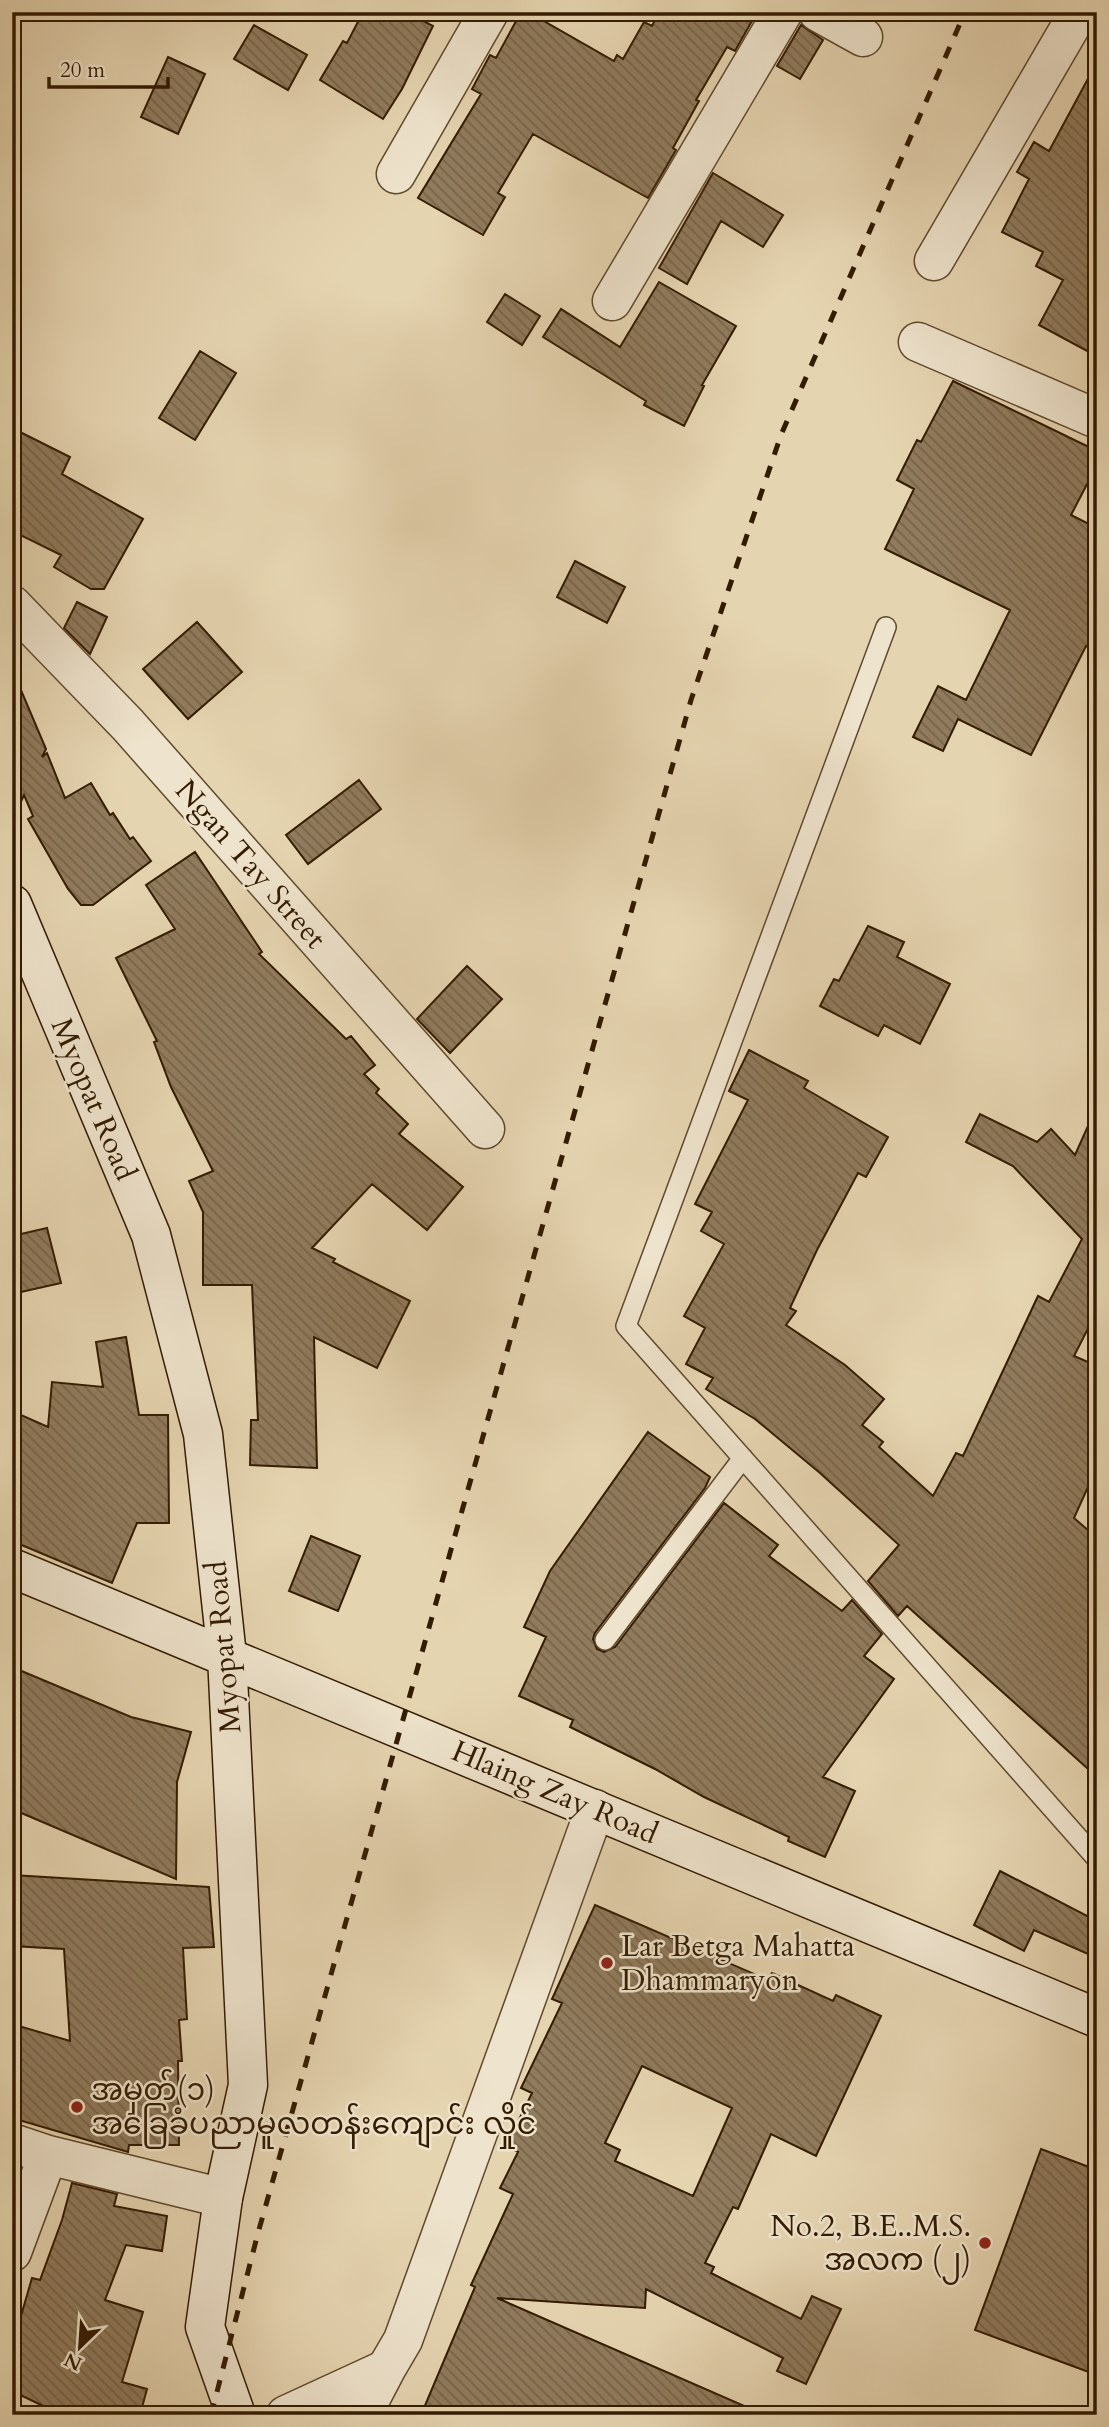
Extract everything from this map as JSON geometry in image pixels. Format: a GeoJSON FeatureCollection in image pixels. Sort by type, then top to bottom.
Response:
{"type":"FeatureCollection","features":[{"type":"Feature","properties":{"kind":"street"},"geometry":{"type":"LineString","coordinates":[[396,174],[489,12]]}},
{"type":"Feature","properties":{"kind":"street"},"geometry":{"type":"LineString","coordinates":[[612,301],[783,12]]}},
{"type":"Feature","properties":{"kind":"street"},"geometry":{"type":"LineString","coordinates":[[818,12],[863,37]]}},
{"type":"Feature","properties":{"kind":"street"},"geometry":{"type":"LineString","coordinates":[[934,261],[1079,12]]}},
{"type":"Feature","properties":{"kind":"street"},"geometry":{"type":"LineString","coordinates":[[918,342],[1097,419]]}},
{"type":"Feature","properties":{"kind":"street","name":"Ngan Tay Street"},"geometry":{"type":"LineString","coordinates":[[12,605],[128,724],[485,1129]]}},
{"type":"Feature","properties":{"kind":"street","name":"Myopat Road"},"geometry":{"type":"LineString","coordinates":[[12,904],[151,1235],[202,1434],[227,1656],[248,2085],[223,2198],[205,2327],[236,2415]]}},
{"type":"Feature","properties":{"kind":"street","name":"Hlaing Zay Road"},"geometry":{"type":"LineString","coordinates":[[12,1568],[1097,2018]]}},
{"type":"Feature","properties":{"kind":"street"},"geometry":{"type":"LineString","coordinates":[[362,2415],[403,2340],[596,1810]]}},
{"type":"Feature","properties":{"kind":"street"},"geometry":{"type":"LineString","coordinates":[[12,2143],[48,2155],[223,2198]]}},
{"type":"Feature","properties":{"kind":"street"},"geometry":{"type":"LineString","coordinates":[[12,2252],[48,2155]]}},
{"type":"Feature","properties":{"kind":"street"},"geometry":{"type":"LineString","coordinates":[[286,2415],[386,2369]]}},
{"type":"Feature","properties":{"kind":"lane"},"geometry":{"type":"LineString","coordinates":[[886,627],[626,1326],[1097,1859]]}},
{"type":"Feature","properties":{"kind":"lane"},"geometry":{"type":"LineString","coordinates":[[605,1640],[743,1458]]}},
{"type":"Feature","properties":{"kind":"building"},"geometry":{"type":"Polygon","coordinates":[[[363,12],[406,12],[433,26],[402,89],[383,119],[320,80],[343,41],[347,43],[363,12]]]}},
{"type":"Feature","properties":{"kind":"building"},"geometry":{"type":"Polygon","coordinates":[[[521,12],[528,12],[614,61],[617,55],[623,59],[644,22],[652,26],[659,12],[757,12],[735,51],[727,47],[696,100],[699,101],[673,148],[676,150],[648,198],[533,134],[498,193],[505,197],[483,235],[418,198],[481,94],[472,89],[490,55],[496,58],[521,12]]]}},
{"type":"Feature","properties":{"kind":"building"},"geometry":{"type":"Polygon","coordinates":[[[254,25],[307,55],[288,90],[234,59],[254,25]]]}},
{"type":"Feature","properties":{"kind":"building"},"geometry":{"type":"Polygon","coordinates":[[[801,25],[823,40],[800,79],[777,66],[801,25]]]}},
{"type":"Feature","properties":{"kind":"building"},"geometry":{"type":"Polygon","coordinates":[[[168,57],[205,74],[178,134],[141,117],[168,57]]]}},
{"type":"Feature","properties":{"kind":"building"},"geometry":{"type":"Polygon","coordinates":[[[1097,62],[1097,335],[1087,351],[1039,325],[1063,280],[1036,266],[1043,252],[1002,232],[1029,179],[1017,172],[1034,142],[1049,151],[1097,62]]]}},
{"type":"Feature","properties":{"kind":"building"},"geometry":{"type":"Polygon","coordinates":[[[713,173],[783,215],[763,247],[721,221],[687,284],[659,268],[713,173]]]}},
{"type":"Feature","properties":{"kind":"building"},"geometry":{"type":"Polygon","coordinates":[[[659,282],[736,326],[702,385],[704,386],[684,426],[644,405],[646,401],[543,337],[561,309],[620,347],[659,282]]]}},
{"type":"Feature","properties":{"kind":"building"},"geometry":{"type":"Polygon","coordinates":[[[505,294],[540,316],[522,345],[487,322],[505,294]]]}},
{"type":"Feature","properties":{"kind":"building"},"geometry":{"type":"Polygon","coordinates":[[[200,351],[236,373],[195,440],[159,418],[200,351]]]}},
{"type":"Feature","properties":{"kind":"building"},"geometry":{"type":"Polygon","coordinates":[[[953,381],[1097,451],[1097,465],[1071,515],[1097,528],[1097,651],[1086,646],[1031,755],[958,719],[943,751],[913,737],[938,686],[966,700],[1010,610],[885,549],[914,489],[897,480],[917,440],[921,442],[953,381]]]}},
{"type":"Feature","properties":{"kind":"building"},"geometry":{"type":"Polygon","coordinates":[[[12,428],[70,457],[62,474],[143,519],[104,589],[91,589],[54,567],[61,555],[12,531],[12,428]]]}},
{"type":"Feature","properties":{"kind":"building"},"geometry":{"type":"Polygon","coordinates":[[[575,561],[625,587],[607,623],[557,597],[575,561]]]}},
{"type":"Feature","properties":{"kind":"building"},"geometry":{"type":"Polygon","coordinates":[[[77,602],[107,617],[90,654],[64,628],[77,602]]]}},
{"type":"Feature","properties":{"kind":"building"},"geometry":{"type":"Polygon","coordinates":[[[197,622],[242,672],[188,719],[143,669],[197,622]]]}},
{"type":"Feature","properties":{"kind":"building"},"geometry":{"type":"Polygon","coordinates":[[[12,669],[46,749],[42,757],[47,753],[65,798],[91,783],[110,815],[113,813],[130,839],[133,837],[151,861],[93,905],[81,905],[68,889],[28,819],[33,816],[24,795],[12,821],[12,669]]]}},
{"type":"Feature","properties":{"kind":"building"},"geometry":{"type":"Polygon","coordinates":[[[359,780],[381,809],[308,864],[286,835],[359,780]]]}},
{"type":"Feature","properties":{"kind":"building"},"geometry":{"type":"Polygon","coordinates":[[[195,852],[262,952],[259,954],[346,1039],[351,1036],[375,1065],[364,1074],[379,1089],[376,1093],[408,1124],[399,1134],[463,1187],[427,1230],[372,1184],[312,1248],[335,1259],[333,1262],[410,1301],[377,1368],[314,1337],[317,1468],[250,1465],[251,1420],[258,1420],[252,1285],[203,1285],[203,1212],[189,1181],[213,1171],[171,1087],[154,1042],[157,1041],[116,958],[175,929],[146,885],[195,852]]]}},
{"type":"Feature","properties":{"kind":"building"},"geometry":{"type":"Polygon","coordinates":[[[868,926],[904,942],[897,957],[950,984],[920,1044],[884,1025],[878,1036],[820,1006],[834,979],[839,981],[868,926]]]}},
{"type":"Feature","properties":{"kind":"building"},"geometry":{"type":"Polygon","coordinates":[[[467,966],[502,999],[450,1053],[417,1019],[467,966]]]}},
{"type":"Feature","properties":{"kind":"building"},"geometry":{"type":"Polygon","coordinates":[[[749,1050],[808,1081],[804,1088],[888,1137],[866,1177],[858,1173],[817,1250],[790,1308],[796,1311],[786,1325],[845,1365],[884,1399],[862,1425],[883,1442],[879,1447],[933,1496],[956,1453],[963,1456],[1038,1296],[1049,1302],[1082,1239],[1013,1166],[966,1142],[980,1114],[1037,1142],[1051,1129],[1075,1155],[1097,1106],[1097,1311],[1074,1356],[1097,1366],[1097,1467],[1074,1518],[1097,1538],[1097,1777],[907,1606],[898,1616],[868,1581],[899,1545],[820,1473],[755,1419],[706,1389],[713,1378],[686,1364],[705,1328],[684,1316],[724,1244],[701,1231],[712,1212],[695,1204],[748,1100],[729,1091],[749,1050]]]}},
{"type":"Feature","properties":{"kind":"building"},"geometry":{"type":"Polygon","coordinates":[[[47,1228],[61,1283],[12,1294],[12,1236],[47,1228]]]}},
{"type":"Feature","properties":{"kind":"building"},"geometry":{"type":"Polygon","coordinates":[[[126,1337],[139,1415],[168,1415],[169,1523],[137,1523],[112,1583],[12,1541],[12,1411],[48,1427],[52,1382],[103,1387],[96,1342],[126,1337]]]}},
{"type":"Feature","properties":{"kind":"building"},"geometry":{"type":"Polygon","coordinates":[[[648,1432],[710,1477],[705,1488],[595,1633],[593,1639],[597,1649],[604,1652],[615,1647],[724,1503],[778,1545],[769,1556],[842,1611],[852,1600],[882,1634],[864,1656],[894,1679],[823,1777],[855,1791],[825,1857],[788,1841],[789,1837],[704,1797],[655,1769],[570,1727],[573,1720],[519,1696],[546,1637],[524,1627],[550,1571],[648,1432]]]}},
{"type":"Feature","properties":{"kind":"building"},"geometry":{"type":"Polygon","coordinates":[[[311,1536],[360,1556],[338,1611],[289,1591],[311,1536]]]}},
{"type":"Feature","properties":{"kind":"building"},"geometry":{"type":"Polygon","coordinates":[[[12,1667],[131,1717],[191,1732],[177,1782],[176,1879],[12,1809],[12,1667]]]}},
{"type":"Feature","properties":{"kind":"building"},"geometry":{"type":"Polygon","coordinates":[[[1000,1871],[1097,1921],[1097,1958],[1034,1930],[1024,1951],[974,1925],[1000,1871]]]}},
{"type":"Feature","properties":{"kind":"building"},"geometry":{"type":"Polygon","coordinates":[[[12,1875],[209,1887],[214,1947],[183,1948],[187,2019],[179,2020],[182,2061],[178,2061],[179,2145],[129,2145],[128,2152],[12,2118],[12,2024],[70,2041],[64,1949],[12,1946],[12,1875]]]}},
{"type":"Feature","properties":{"kind":"building"},"geometry":{"type":"Polygon","coordinates":[[[595,1905],[768,1980],[772,1973],[833,2001],[836,1995],[881,2016],[816,2156],[771,2134],[738,2209],[733,2207],[705,2263],[714,2267],[711,2273],[801,2319],[812,2296],[841,2309],[806,2384],[777,2371],[783,2358],[646,2289],[645,2308],[497,2298],[765,2415],[421,2415],[475,2287],[471,2285],[513,2194],[500,2188],[518,2152],[506,2146],[532,2093],[521,2088],[562,2003],[552,1999],[595,1905]],[[642,2066],[605,2143],[620,2150],[615,2161],[693,2196],[732,2108],[642,2066]]]}},
{"type":"Feature","properties":{"kind":"building"},"geometry":{"type":"Polygon","coordinates":[[[1041,2149],[1097,2170],[1097,2375],[975,2330],[1041,2149]]]}},
{"type":"Feature","properties":{"kind":"building"},"geometry":{"type":"Polygon","coordinates":[[[72,2183],[117,2194],[114,2206],[167,2216],[162,2251],[126,2245],[105,2300],[143,2312],[122,2382],[147,2389],[140,2415],[62,2415],[12,2391],[12,2347],[32,2278],[40,2280],[72,2183]]]}},
{"type":"Feature","properties":{"kind":"railway"},"geometry":{"type":"LineString","coordinates":[[211,2415],[258,2233],[691,700],[781,435],[965,12]]}},
{"type":"Feature","properties":{"kind":"place","name":"Lar Betga Mahatta Dhammaryon"},"geometry":{"type":"Point","coordinates":[607,1963]}},
{"type":"Feature","properties":{"kind":"place","name":"အမှတ်(၁) အခြေခံပညာမူလတန်းကျောင်း လှိုင်"},"geometry":{"type":"Point","coordinates":[77,2107]}},
{"type":"Feature","properties":{"kind":"place","name":"No.2, B.E..M.S. အလက (၂)"},"geometry":{"type":"Point","coordinates":[985,2243]}}]}
